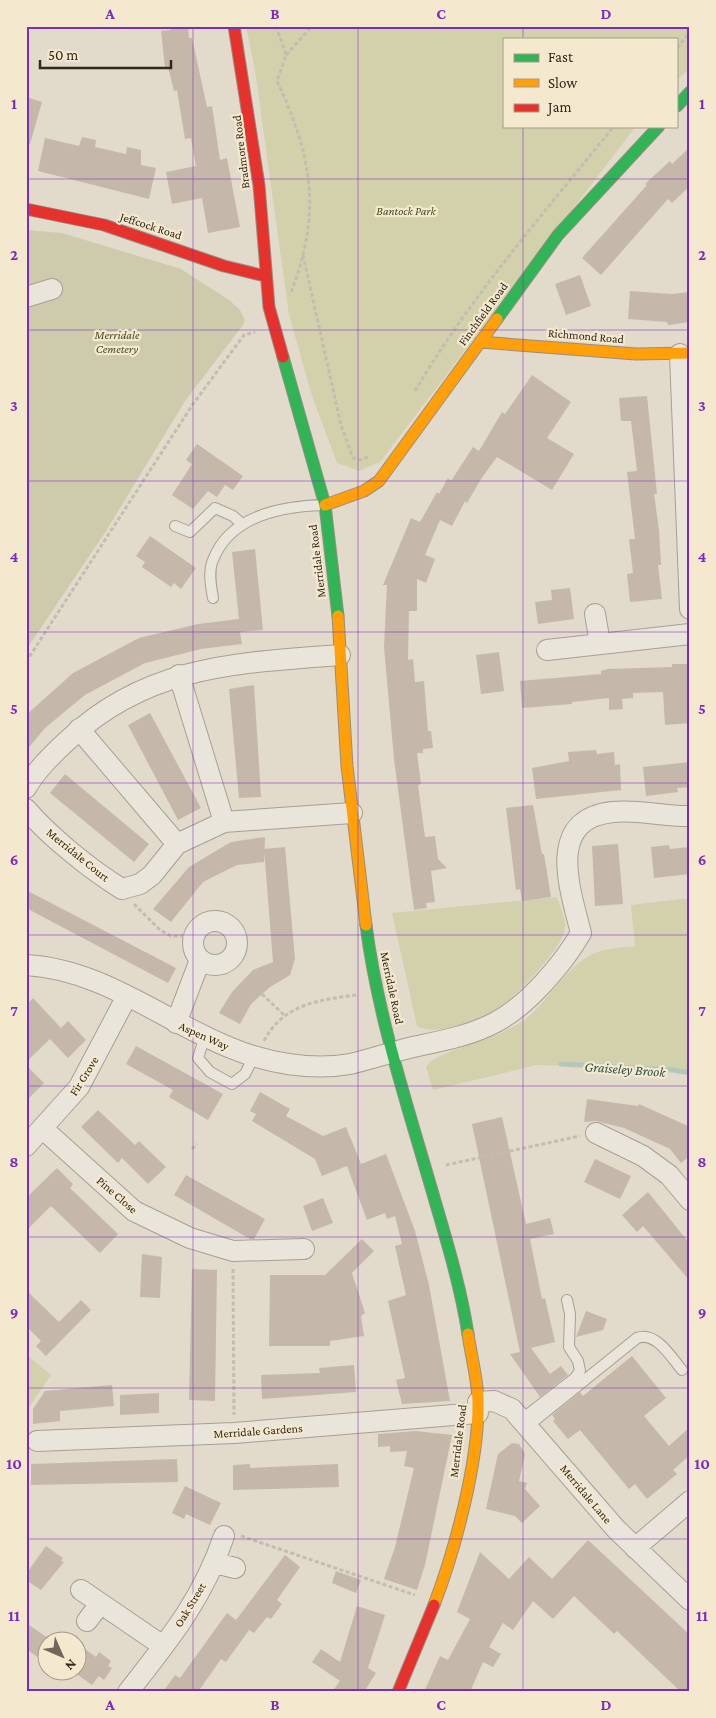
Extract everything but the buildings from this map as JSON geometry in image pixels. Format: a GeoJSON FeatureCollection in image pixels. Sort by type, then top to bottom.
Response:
{"type":"FeatureCollection","features":[{"type":"Feature","properties":{"kind":"street","name":"Bradmore Road"},"geometry":{"type":"LineString","coordinates":[[234,26],[251,111],[262,210],[265,276]]}},
{"type":"Feature","properties":{"kind":"street"},"geometry":{"type":"LineString","coordinates":[[678,105],[690,92]]}},
{"type":"Feature","properties":{"kind":"street","name":"Finchfield Road"},"geometry":{"type":"LineString","coordinates":[[324,505],[364,490],[380,481],[558,235],[657,128]]}},
{"type":"Feature","properties":{"kind":"street","name":"Jeffcock Road"},"geometry":{"type":"LineString","coordinates":[[26,209],[104,225],[224,266],[265,276]]}},
{"type":"Feature","properties":{"kind":"street","name":"Merridale Road"},"geometry":{"type":"LineString","coordinates":[[265,276],[274,328],[324,505],[339,620],[347,766],[372,972],[392,1052],[455,1268],[466,1321],[478,1407],[462,1513],[435,1602],[398,1692]]}},
{"type":"Feature","properties":{"kind":"street"},"geometry":{"type":"LineString","coordinates":[[26,297],[52,289]]}},
{"type":"Feature","properties":{"kind":"street","name":"Richmond Road"},"geometry":{"type":"LineString","coordinates":[[480,342],[636,354],[685,353]]}},
{"type":"Feature","properties":{"kind":"street"},"geometry":{"type":"LineString","coordinates":[[685,353],[690,609]]}},
{"type":"Feature","properties":{"kind":"street"},"geometry":{"type":"LineString","coordinates":[[595,614],[600,643]]}},
{"type":"Feature","properties":{"kind":"street"},"geometry":{"type":"LineString","coordinates":[[547,650],[690,634]]}},
{"type":"Feature","properties":{"kind":"street"},"geometry":{"type":"LineString","coordinates":[[26,788],[48,758],[79,729],[123,698],[180,675],[224,665],[340,654]]}},
{"type":"Feature","properties":{"kind":"street"},"geometry":{"type":"LineString","coordinates":[[180,675],[224,822]]}},
{"type":"Feature","properties":{"kind":"street"},"geometry":{"type":"LineString","coordinates":[[79,729],[177,844]]}},
{"type":"Feature","properties":{"kind":"street","name":"Merridale Court"},"geometry":{"type":"LineString","coordinates":[[26,809],[36,820],[107,880],[122,889],[130,888]]}},
{"type":"Feature","properties":{"kind":"street","name":"Aspen Way"},"geometry":{"type":"LineString","coordinates":[[26,965],[59,968],[80,974],[127,996],[176,1023],[254,1056],[283,1063],[312,1066],[349,1064],[466,1035],[496,1022],[527,998],[570,952],[581,933],[567,878],[566,861],[569,845],[576,831],[594,815],[615,811],[690,816]]}},
{"type":"Feature","properties":{"kind":"street"},"geometry":{"type":"LineString","coordinates":[[130,888],[152,875],[177,844],[224,822],[352,813]]}},
{"type":"Feature","properties":{"kind":"street"},"geometry":{"type":"LineString","coordinates":[[216,921],[230,927],[237,941],[233,955],[228,961],[214,966],[200,960],[193,949],[194,936],[202,925],[216,921]]}},
{"type":"Feature","properties":{"kind":"street"},"geometry":{"type":"LineString","coordinates":[[176,1023],[200,960]]}},
{"type":"Feature","properties":{"kind":"street","name":"Fir Grove"},"geometry":{"type":"LineString","coordinates":[[26,1146],[80,1087],[127,996]]}},
{"type":"Feature","properties":{"kind":"street","name":"Pine Close"},"geometry":{"type":"LineString","coordinates":[[42,1128],[134,1211],[190,1238],[233,1251],[304,1249]]}},
{"type":"Feature","properties":{"kind":"street"},"geometry":{"type":"LineString","coordinates":[[596,1133],[643,1156],[669,1175],[690,1200]]}},
{"type":"Feature","properties":{"kind":"street","name":"Merridale Lane"},"geometry":{"type":"LineString","coordinates":[[478,1407],[494,1401],[503,1404],[525,1422],[616,1529],[690,1600]]}},
{"type":"Feature","properties":{"kind":"street","name":"Merridale Gardens"},"geometry":{"type":"LineString","coordinates":[[38,1441],[234,1433],[478,1407]]}},
{"type":"Feature","properties":{"kind":"street"},"geometry":{"type":"LineString","coordinates":[[635,1548],[690,1501]]}},
{"type":"Feature","properties":{"kind":"street","name":"Oak Street"},"geometry":{"type":"LineString","coordinates":[[128,1692],[189,1612],[215,1563],[224,1536]]}},
{"type":"Feature","properties":{"kind":"street"},"geometry":{"type":"LineString","coordinates":[[215,1563],[235,1568]]}},
{"type":"Feature","properties":{"kind":"street"},"geometry":{"type":"LineString","coordinates":[[81,1590],[163,1646]]}},
{"type":"Feature","properties":{"kind":"street"},"geometry":{"type":"LineString","coordinates":[[87,1621],[100,1604]]}},
{"type":"Feature","properties":{"kind":"lane"},"geometry":{"type":"LineString","coordinates":[[213,598],[212,561],[221,545],[242,524],[255,517],[294,508],[324,505]]}},
{"type":"Feature","properties":{"kind":"lane"},"geometry":{"type":"LineString","coordinates":[[175,526],[190,532],[215,508],[233,516],[242,524]]}},
{"type":"Feature","properties":{"kind":"lane"},"geometry":{"type":"LineString","coordinates":[[205,1036],[198,1058],[210,1072],[232,1084],[245,1074],[254,1056]]}},
{"type":"Feature","properties":{"kind":"lane"},"geometry":{"type":"LineString","coordinates":[[525,1422],[575,1378],[580,1371],[578,1361],[568,1346],[570,1314],[568,1300]]}},
{"type":"Feature","properties":{"kind":"lane"},"geometry":{"type":"LineString","coordinates":[[525,1422],[637,1338],[646,1336],[654,1340],[682,1370]]}},
{"type":"Feature","properties":{"kind":"path"},"geometry":{"type":"LineString","coordinates":[[276,26],[286,55]]}},
{"type":"Feature","properties":{"kind":"path"},"geometry":{"type":"LineString","coordinates":[[287,302],[309,232],[308,173],[300,137],[277,81],[286,55],[312,26]]}},
{"type":"Feature","properties":{"kind":"path"},"geometry":{"type":"LineString","coordinates":[[678,47],[690,32]]}},
{"type":"Feature","properties":{"kind":"path"},"geometry":{"type":"LineString","coordinates":[[414,392],[432,361],[489,282],[612,128]]}},
{"type":"Feature","properties":{"kind":"path"},"geometry":{"type":"LineString","coordinates":[[303,254],[341,425],[349,450],[353,458],[360,460],[372,453]]}},
{"type":"Feature","properties":{"kind":"path"},"geometry":{"type":"LineString","coordinates":[[26,662],[198,396],[244,335],[274,328]]}},
{"type":"Feature","properties":{"kind":"path"},"geometry":{"type":"LineString","coordinates":[[130,888],[135,907],[160,930],[171,936],[194,936]]}},
{"type":"Feature","properties":{"kind":"path"},"geometry":{"type":"LineString","coordinates":[[254,1056],[269,1032],[297,1007],[323,1000],[377,993]]}},
{"type":"Feature","properties":{"kind":"path"},"geometry":{"type":"LineString","coordinates":[[262,994],[285,1016]]}},
{"type":"Feature","properties":{"kind":"path"},"geometry":{"type":"LineString","coordinates":[[426,1169],[596,1133]]}},
{"type":"Feature","properties":{"kind":"path"},"geometry":{"type":"LineString","coordinates":[[192,1149],[197,1144]]}},
{"type":"Feature","properties":{"kind":"path"},"geometry":{"type":"LineString","coordinates":[[233,1251],[234,1433]]}},
{"type":"Feature","properties":{"kind":"path"},"geometry":{"type":"LineString","coordinates":[[224,1536],[232,1533],[435,1602]]}},
{"type":"Feature","properties":{"kind":"green space","name":"Bantock Park"},"geometry":{"type":"Polygon","coordinates":[[[246,26],[690,26],[690,68],[678,79],[678,38],[503,38],[503,128],[634,128],[380,462],[359,471],[337,463],[312,396],[289,315],[255,70],[246,26]]]}},
{"type":"Feature","properties":{"kind":"green space","name":"Merridale Cemetery"},"geometry":{"type":"Polygon","coordinates":[[[26,230],[62,233],[181,269],[229,300],[240,310],[245,320],[185,401],[106,531],[26,650],[26,230]]]}},
{"type":"Feature","properties":{"kind":"green space"},"geometry":{"type":"Polygon","coordinates":[[[557,897],[565,923],[563,936],[548,959],[515,994],[497,1009],[469,1023],[435,1030],[417,1026],[392,913],[557,897]]]}},
{"type":"Feature","properties":{"kind":"green space"},"geometry":{"type":"Polygon","coordinates":[[[690,898],[690,1073],[642,1068],[537,1065],[433,1090],[426,1067],[431,1062],[450,1052],[496,1035],[525,1020],[562,979],[587,957],[605,950],[635,946],[631,905],[690,898]]]}},
{"type":"Feature","properties":{"kind":"green space"},"geometry":{"type":"Polygon","coordinates":[[[26,1354],[51,1375],[26,1412],[26,1354]]]}},
{"type":"Feature","properties":{"kind":"waterway","name":"Graiseley Brook"},"geometry":{"type":"LineString","coordinates":[[561,1064],[673,1070],[690,1073]]}},
{"type":"Feature","properties":{"kind":"traffic: fast"},"geometry":{"type":"LineString","coordinates":[[678,105],[690,92]]}},
{"type":"Feature","properties":{"kind":"traffic: fast"},"geometry":{"type":"LineString","coordinates":[[497,319],[558,235],[657,128]]}},
{"type":"Feature","properties":{"kind":"traffic: fast"},"geometry":{"type":"LineString","coordinates":[[283,357],[325,505],[338,616]]}},
{"type":"Feature","properties":{"kind":"traffic: fast"},"geometry":{"type":"LineString","coordinates":[[366,925],[371,960],[386,1030],[449,1251],[462,1300],[468,1334]]}},
{"type":"Feature","properties":{"kind":"traffic: slow"},"geometry":{"type":"LineString","coordinates":[[325,505],[364,491],[379,481],[497,319]]}},
{"type":"Feature","properties":{"kind":"traffic: slow"},"geometry":{"type":"LineString","coordinates":[[480,342],[636,354],[690,353]]}},
{"type":"Feature","properties":{"kind":"traffic: slow"},"geometry":{"type":"LineString","coordinates":[[338,616],[347,766],[366,925]]}},
{"type":"Feature","properties":{"kind":"traffic: slow"},"geometry":{"type":"LineString","coordinates":[[434,1605],[457,1532],[470,1478],[474,1451],[478,1394],[468,1334]]}},
{"type":"Feature","properties":{"kind":"traffic: jam"},"geometry":{"type":"LineString","coordinates":[[234,26],[259,185],[269,307],[283,357]]}},
{"type":"Feature","properties":{"kind":"traffic: jam"},"geometry":{"type":"LineString","coordinates":[[26,209],[104,225],[224,266],[265,276]]}},
{"type":"Feature","properties":{"kind":"traffic: jam"},"geometry":{"type":"LineString","coordinates":[[398,1692],[434,1605]]}}]}
